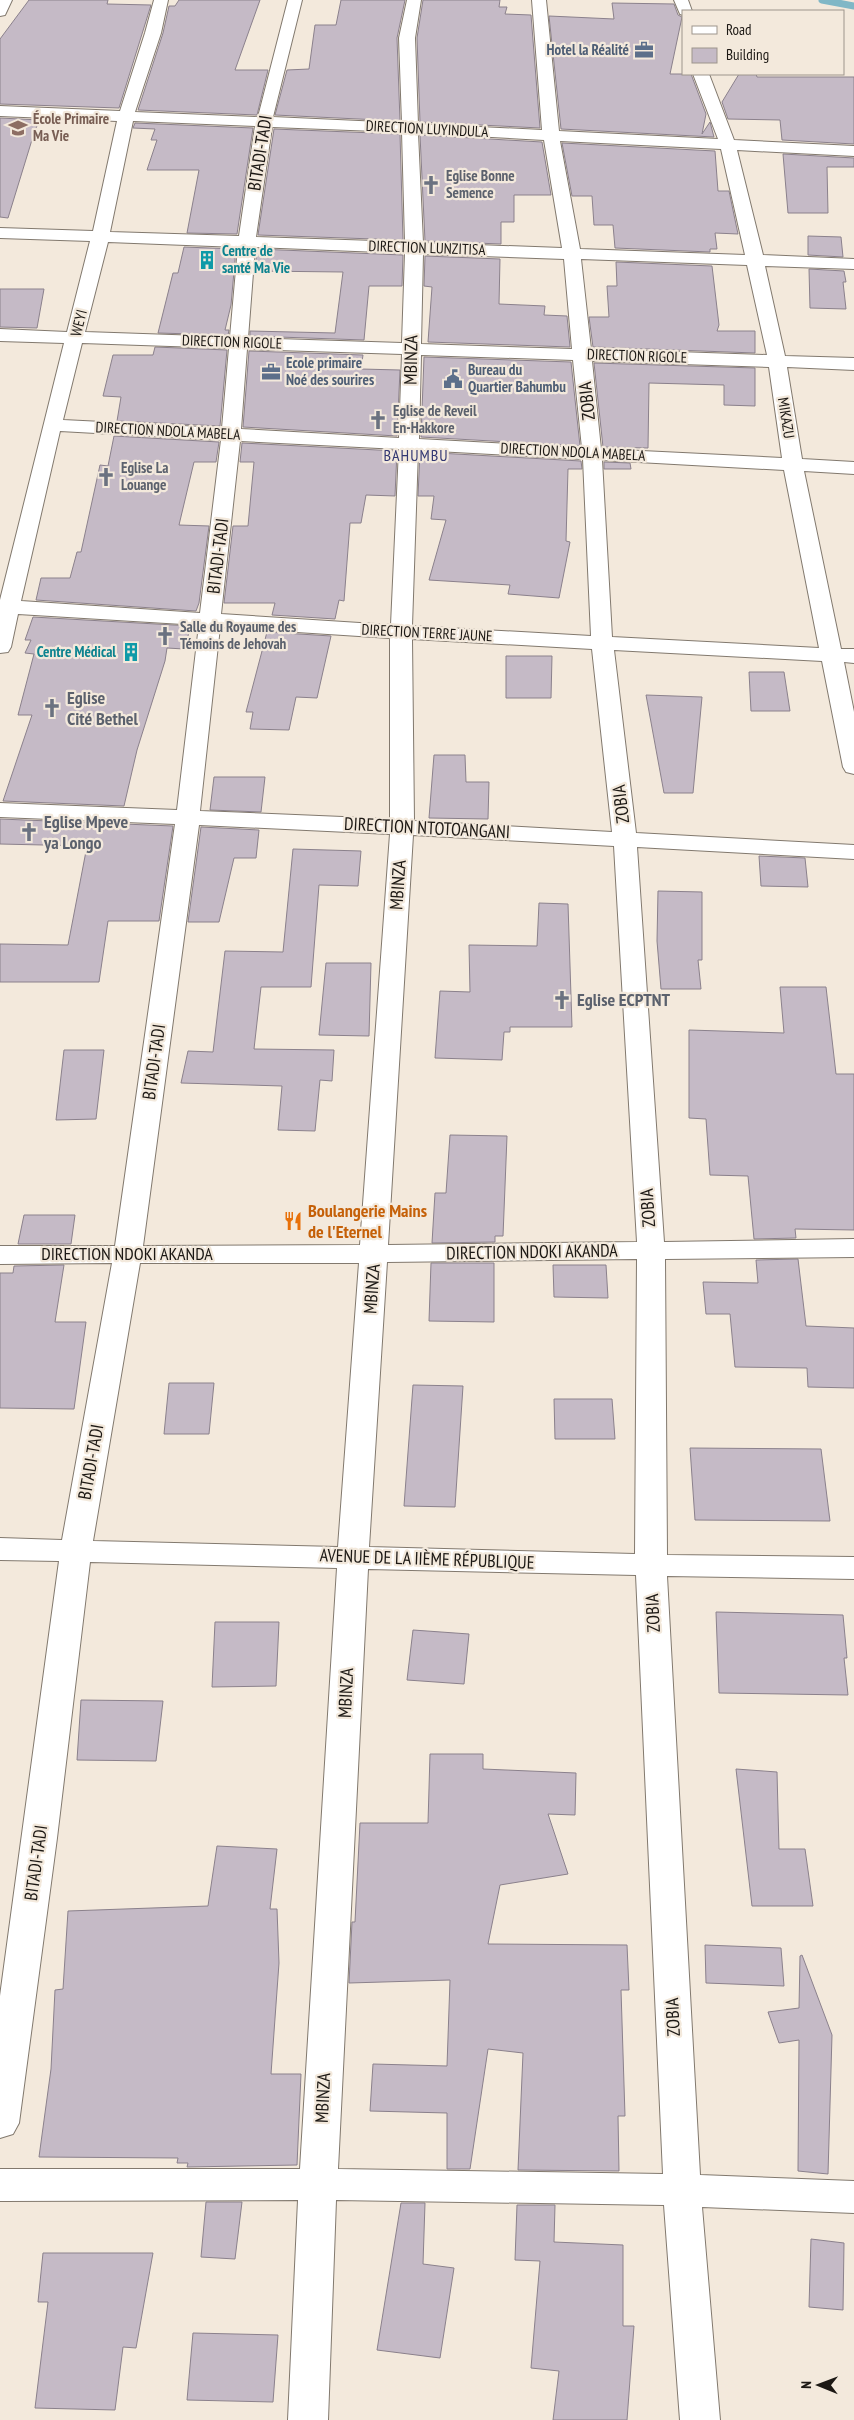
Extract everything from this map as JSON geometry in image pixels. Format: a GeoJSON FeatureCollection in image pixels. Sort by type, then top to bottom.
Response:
{"type":"FeatureCollection","features":[{"type":"Feature","properties":{"kind":"street"},"geometry":{"type":"LineString","coordinates":[[0,12],[5,0]]}},
{"type":"Feature","properties":{"kind":"street","name":"WEYI"},"geometry":{"type":"LineString","coordinates":[[0,647],[5,606],[100,238],[126,116],[153,33],[161,0]]}},
{"type":"Feature","properties":{"kind":"street","name":"BITADI-TADI"},"geometry":{"type":"LineString","coordinates":[[0,2123],[40,1838],[76,1550],[128,1254],[188,817],[232,434],[247,242],[264,122],[295,0]]}},
{"type":"Feature","properties":{"kind":"street","name":"MBINZA"},"geometry":{"type":"LineString","coordinates":[[308,2420],[318,2184],[353,1557],[375,1254],[402,827],[401,632],[409,443],[414,248],[407,38],[414,0]]}},
{"type":"Feature","properties":{"kind":"street","name":"ZOBIA"},"geometry":{"type":"LineString","coordinates":[[538,0],[551,136],[572,252],[592,453],[602,643],[625,838],[651,1250],[651,1565],[682,2188],[700,2420]]}},
{"type":"Feature","properties":{"kind":"street","name":"MIKAZU"},"geometry":{"type":"LineString","coordinates":[[701,75],[728,145],[777,360],[793,464],[854,767]]}},
{"type":"Feature","properties":{"kind":"street","name":"DIRECTION LUYINDULA"},"geometry":{"type":"LineString","coordinates":[[0,111],[411,128],[854,151]]}},
{"type":"Feature","properties":{"kind":"street","name":"DIRECTION LUNZITISA"},"geometry":{"type":"LineString","coordinates":[[0,233],[100,238],[572,252],[854,264]]}},
{"type":"Feature","properties":{"kind":"street","name":"DIRECTION RIGOLE"},"geometry":{"type":"LineString","coordinates":[[0,335],[854,364]]}},
{"type":"Feature","properties":{"kind":"street","name":"DIRECTION NDOLA MABELA"},"geometry":{"type":"LineString","coordinates":[[52,425],[854,468]]}},
{"type":"Feature","properties":{"kind":"street","name":"DIRECTION TERRE JAUNE"},"geometry":{"type":"LineString","coordinates":[[5,606],[401,632],[854,656]]}},
{"type":"Feature","properties":{"kind":"street","name":"DIRECTION NTOTOANGANI"},"geometry":{"type":"LineString","coordinates":[[0,810],[402,827],[854,852]]}},
{"type":"Feature","properties":{"kind":"street","name":"DIRECTION NDOKI AKANDA"},"geometry":{"type":"LineString","coordinates":[[0,1255],[375,1254],[854,1248]]}},
{"type":"Feature","properties":{"kind":"street","name":"AVENUE DE LA IIÈME RÉPUBLIQUE"},"geometry":{"type":"LineString","coordinates":[[0,1549],[651,1565],[854,1568]]}},
{"type":"Feature","properties":{"kind":"street"},"geometry":{"type":"LineString","coordinates":[[0,2185],[318,2184],[682,2188],[854,2197]]}},
{"type":"Feature","properties":{"kind":"building"},"geometry":{"type":"Polygon","coordinates":[[[29,0],[108,0],[107,4],[151,5],[119,108],[0,104],[0,39],[29,0]]]}},
{"type":"Feature","properties":{"kind":"building"},"geometry":{"type":"Polygon","coordinates":[[[179,0],[260,0],[235,70],[268,70],[257,115],[138,110],[163,33],[169,6],[175,6],[179,0]]]}},
{"type":"Feature","properties":{"kind":"building"},"geometry":{"type":"Polygon","coordinates":[[[341,0],[405,0],[397,38],[400,121],[275,115],[287,70],[309,69],[315,25],[336,25],[341,0]]]}},
{"type":"Feature","properties":{"kind":"building"},"geometry":{"type":"Polygon","coordinates":[[[423,0],[500,0],[499,7],[507,7],[505,14],[531,15],[540,128],[420,122],[417,38],[423,0]]]}},
{"type":"Feature","properties":{"kind":"building"},"geometry":{"type":"Polygon","coordinates":[[[612,3],[674,4],[678,15],[682,17],[670,74],[691,75],[706,114],[702,134],[710,122],[714,137],[561,129],[549,16],[614,19],[612,3]]]}},
{"type":"Feature","properties":{"kind":"building"},"geometry":{"type":"Polygon","coordinates":[[[738,75],[756,75],[757,77],[854,77],[854,144],[782,140],[780,120],[728,119],[722,102],[738,75]]]}},
{"type":"Feature","properties":{"kind":"building"},"geometry":{"type":"Polygon","coordinates":[[[0,118],[40,120],[35,130],[8,218],[0,217],[0,118]]]}},
{"type":"Feature","properties":{"kind":"building"},"geometry":{"type":"Polygon","coordinates":[[[135,123],[253,128],[237,234],[187,233],[199,170],[147,170],[157,140],[151,140],[155,129],[133,128],[135,123]]]}},
{"type":"Feature","properties":{"kind":"building"},"geometry":{"type":"Polygon","coordinates":[[[274,129],[400,134],[403,240],[258,235],[274,129]]]}},
{"type":"Feature","properties":{"kind":"building"},"geometry":{"type":"Polygon","coordinates":[[[420,135],[542,142],[551,195],[514,195],[514,222],[501,222],[501,244],[425,241],[420,135]]]}},
{"type":"Feature","properties":{"kind":"building"},"geometry":{"type":"Polygon","coordinates":[[[562,143],[715,151],[718,191],[729,191],[738,234],[715,233],[717,249],[710,249],[710,252],[615,248],[613,225],[594,225],[592,196],[572,196],[562,143]]]}},
{"type":"Feature","properties":{"kind":"building"},"geometry":{"type":"Polygon","coordinates":[[[783,154],[854,158],[854,167],[827,167],[828,213],[788,213],[783,154]]]}},
{"type":"Feature","properties":{"kind":"building"},"geometry":{"type":"Polygon","coordinates":[[[808,236],[841,237],[843,257],[808,255],[808,236]]]}},
{"type":"Feature","properties":{"kind":"building"},"geometry":{"type":"Polygon","coordinates":[[[184,247],[236,249],[231,305],[225,330],[229,330],[228,335],[158,333],[173,273],[178,273],[184,247]]]}},
{"type":"Feature","properties":{"kind":"building"},"geometry":{"type":"Polygon","coordinates":[[[257,249],[403,255],[402,286],[369,286],[364,340],[250,336],[250,331],[335,333],[343,272],[255,271],[257,249]]]}},
{"type":"Feature","properties":{"kind":"building"},"geometry":{"type":"Polygon","coordinates":[[[425,256],[500,259],[499,304],[545,306],[544,315],[567,316],[570,347],[428,342],[432,287],[424,286],[425,256]]]}},
{"type":"Feature","properties":{"kind":"building"},"geometry":{"type":"Polygon","coordinates":[[[616,262],[712,266],[719,325],[717,331],[755,331],[755,353],[593,347],[589,317],[609,317],[607,286],[617,286],[616,262]]]}},
{"type":"Feature","properties":{"kind":"building"},"geometry":{"type":"Polygon","coordinates":[[[809,269],[844,271],[846,282],[843,282],[846,309],[810,308],[809,269]]]}},
{"type":"Feature","properties":{"kind":"building"},"geometry":{"type":"Polygon","coordinates":[[[0,289],[44,289],[37,328],[0,327],[0,289]]]}},
{"type":"Feature","properties":{"kind":"building"},"geometry":{"type":"Polygon","coordinates":[[[155,347],[227,350],[220,426],[117,421],[121,397],[103,396],[113,355],[153,355],[155,347]]]}},
{"type":"Feature","properties":{"kind":"building"},"geometry":{"type":"Polygon","coordinates":[[[249,351],[363,355],[361,369],[400,370],[397,436],[243,427],[249,351]]]}},
{"type":"Feature","properties":{"kind":"building"},"geometry":{"type":"Polygon","coordinates":[[[424,357],[571,362],[580,446],[421,437],[424,357]]]}},
{"type":"Feature","properties":{"kind":"building"},"geometry":{"type":"Polygon","coordinates":[[[594,363],[755,368],[755,406],[724,405],[724,385],[649,383],[648,448],[603,447],[594,363]]]}},
{"type":"Feature","properties":{"kind":"building"},"geometry":{"type":"Polygon","coordinates":[[[114,436],[219,442],[216,462],[194,462],[179,525],[209,526],[199,603],[196,611],[36,600],[41,578],[70,578],[77,552],[81,552],[100,465],[108,466],[114,436]]]}},
{"type":"Feature","properties":{"kind":"building"},"geometry":{"type":"Polygon","coordinates":[[[242,443],[397,451],[395,496],[366,495],[361,523],[350,523],[344,601],[339,600],[335,619],[272,615],[275,603],[224,603],[233,526],[248,526],[254,462],[240,462],[242,443]]]}},
{"type":"Feature","properties":{"kind":"building"},"geometry":{"type":"Polygon","coordinates":[[[420,452],[581,461],[582,469],[568,469],[566,541],[570,542],[559,598],[508,594],[510,585],[429,580],[446,520],[431,519],[434,496],[418,496],[420,452]]]}},
{"type":"Feature","properties":{"kind":"building"},"geometry":{"type":"Polygon","coordinates":[[[604,462],[630,463],[631,469],[604,469],[604,462]]]}},
{"type":"Feature","properties":{"kind":"building"},"geometry":{"type":"Polygon","coordinates":[[[33,617],[191,626],[184,649],[167,648],[165,661],[137,750],[124,806],[3,801],[32,715],[18,715],[34,654],[25,653],[31,640],[25,640],[33,617]]]}},
{"type":"Feature","properties":{"kind":"building"},"geometry":{"type":"Polygon","coordinates":[[[267,632],[331,636],[317,698],[296,697],[289,730],[250,729],[253,712],[246,712],[267,632]]]}},
{"type":"Feature","properties":{"kind":"building"},"geometry":{"type":"Polygon","coordinates":[[[506,656],[552,656],[551,698],[506,698],[506,656]]]}},
{"type":"Feature","properties":{"kind":"building"},"geometry":{"type":"Polygon","coordinates":[[[749,672],[784,672],[790,711],[751,711],[749,672]]]}},
{"type":"Feature","properties":{"kind":"building"},"geometry":{"type":"Polygon","coordinates":[[[646,695],[702,697],[693,793],[664,793],[646,695]]]}},
{"type":"Feature","properties":{"kind":"building"},"geometry":{"type":"Polygon","coordinates":[[[434,755],[465,755],[466,782],[489,782],[488,819],[429,818],[434,755]]]}},
{"type":"Feature","properties":{"kind":"building"},"geometry":{"type":"Polygon","coordinates":[[[214,777],[265,777],[261,812],[210,810],[214,777]]]}},
{"type":"Feature","properties":{"kind":"building"},"geometry":{"type":"Polygon","coordinates":[[[0,819],[173,826],[159,921],[108,921],[99,982],[0,982],[0,944],[68,945],[87,846],[0,844],[0,819]]]}},
{"type":"Feature","properties":{"kind":"building"},"geometry":{"type":"Polygon","coordinates":[[[201,827],[259,830],[256,858],[234,858],[219,922],[188,922],[201,827]]]}},
{"type":"Feature","properties":{"kind":"building"},"geometry":{"type":"Polygon","coordinates":[[[293,849],[361,851],[358,886],[319,885],[311,987],[261,987],[254,1049],[334,1050],[332,1081],[320,1080],[315,1131],[278,1130],[282,1086],[181,1083],[188,1051],[213,1052],[225,951],[283,952],[293,849]]]}},
{"type":"Feature","properties":{"kind":"building"},"geometry":{"type":"Polygon","coordinates":[[[759,856],[805,858],[808,887],[761,886],[759,856]]]}},
{"type":"Feature","properties":{"kind":"building"},"geometry":{"type":"Polygon","coordinates":[[[658,891],[702,892],[702,960],[698,960],[701,989],[661,989],[657,941],[658,891]]]}},
{"type":"Feature","properties":{"kind":"building"},"geometry":{"type":"Polygon","coordinates":[[[539,903],[568,904],[572,1027],[510,1027],[510,1032],[504,1032],[502,1060],[435,1058],[440,991],[470,992],[469,945],[537,946],[539,903]]]}},
{"type":"Feature","properties":{"kind":"building"},"geometry":{"type":"Polygon","coordinates":[[[326,963],[371,963],[369,1036],[319,1035],[326,963]]]}},
{"type":"Feature","properties":{"kind":"building"},"geometry":{"type":"Polygon","coordinates":[[[780,987],[826,987],[836,1074],[854,1074],[854,1230],[795,1229],[796,1238],[754,1239],[748,1176],[710,1175],[706,1119],[689,1118],[689,1030],[784,1033],[780,987]]]}},
{"type":"Feature","properties":{"kind":"building"},"geometry":{"type":"Polygon","coordinates":[[[64,1050],[104,1050],[96,1119],[56,1120],[64,1050]]]}},
{"type":"Feature","properties":{"kind":"building"},"geometry":{"type":"Polygon","coordinates":[[[450,1135],[507,1136],[503,1236],[495,1236],[495,1242],[432,1243],[435,1193],[446,1193],[450,1135]]]}},
{"type":"Feature","properties":{"kind":"building"},"geometry":{"type":"Polygon","coordinates":[[[24,1215],[75,1215],[71,1244],[18,1244],[24,1215]]]}},
{"type":"Feature","properties":{"kind":"building"},"geometry":{"type":"Polygon","coordinates":[[[798,1259],[806,1326],[854,1328],[854,1388],[808,1387],[807,1368],[735,1367],[730,1314],[706,1314],[703,1282],[758,1283],[756,1260],[798,1259]]]}},
{"type":"Feature","properties":{"kind":"building"},"geometry":{"type":"Polygon","coordinates":[[[431,1263],[494,1263],[494,1322],[429,1321],[431,1263]]]}},
{"type":"Feature","properties":{"kind":"building"},"geometry":{"type":"Polygon","coordinates":[[[64,1265],[55,1322],[86,1322],[74,1409],[0,1408],[0,1273],[13,1273],[14,1266],[64,1265]]]}},
{"type":"Feature","properties":{"kind":"building"},"geometry":{"type":"Polygon","coordinates":[[[553,1265],[606,1265],[608,1298],[554,1297],[553,1265]]]}},
{"type":"Feature","properties":{"kind":"building"},"geometry":{"type":"Polygon","coordinates":[[[169,1383],[214,1383],[209,1434],[164,1434],[169,1383]]]}},
{"type":"Feature","properties":{"kind":"building"},"geometry":{"type":"Polygon","coordinates":[[[413,1385],[463,1386],[455,1507],[404,1506],[413,1385]]]}},
{"type":"Feature","properties":{"kind":"building"},"geometry":{"type":"Polygon","coordinates":[[[554,1399],[612,1399],[615,1439],[555,1439],[554,1399]]]}},
{"type":"Feature","properties":{"kind":"building"},"geometry":{"type":"Polygon","coordinates":[[[690,1448],[821,1449],[830,1521],[695,1520],[690,1448]]]}},
{"type":"Feature","properties":{"kind":"building"},"geometry":{"type":"Polygon","coordinates":[[[716,1612],[843,1615],[847,1658],[844,1658],[848,1695],[719,1693],[716,1612]]]}},
{"type":"Feature","properties":{"kind":"building"},"geometry":{"type":"Polygon","coordinates":[[[215,1622],[279,1622],[276,1686],[212,1687],[215,1622]]]}},
{"type":"Feature","properties":{"kind":"building"},"geometry":{"type":"Polygon","coordinates":[[[413,1630],[469,1634],[464,1684],[407,1680],[413,1630]]]}},
{"type":"Feature","properties":{"kind":"building"},"geometry":{"type":"Polygon","coordinates":[[[81,1700],[163,1701],[156,1761],[77,1760],[81,1700]]]}},
{"type":"Feature","properties":{"kind":"building"},"geometry":{"type":"Polygon","coordinates":[[[430,1754],[483,1754],[483,1769],[576,1773],[575,1815],[548,1814],[568,1874],[500,1885],[488,1944],[627,1945],[629,1990],[621,1990],[625,2116],[618,2116],[619,2171],[518,2170],[523,2053],[488,2049],[470,2169],[447,2169],[447,2113],[370,2111],[373,2064],[447,2066],[450,1980],[349,1983],[352,1922],[355,1922],[360,1823],[428,1823],[430,1754]]]}},
{"type":"Feature","properties":{"kind":"building"},"geometry":{"type":"Polygon","coordinates":[[[736,1769],[777,1772],[779,1849],[805,1849],[813,1906],[752,1906],[736,1769]]]}},
{"type":"Feature","properties":{"kind":"building"},"geometry":{"type":"Polygon","coordinates":[[[217,1846],[277,1849],[270,1909],[277,1909],[279,1963],[271,2074],[301,2074],[297,2165],[187,2167],[188,2163],[177,2163],[178,2158],[39,2157],[51,2069],[55,1990],[63,1989],[68,1911],[208,1906],[217,1846]]]}},
{"type":"Feature","properties":{"kind":"building"},"geometry":{"type":"Polygon","coordinates":[[[705,1945],[781,1948],[784,1986],[706,1983],[705,1945]]]}},
{"type":"Feature","properties":{"kind":"building"},"geometry":{"type":"Polygon","coordinates":[[[802,1955],[832,2035],[828,2174],[798,2171],[799,2040],[779,2043],[768,2012],[799,2008],[800,1956],[802,1955]]]}},
{"type":"Feature","properties":{"kind":"building"},"geometry":{"type":"Polygon","coordinates":[[[206,2202],[242,2202],[235,2259],[201,2257],[206,2202]]]}},
{"type":"Feature","properties":{"kind":"building"},"geometry":{"type":"Polygon","coordinates":[[[401,2203],[425,2203],[423,2264],[454,2268],[440,2358],[377,2350],[401,2203]]]}},
{"type":"Feature","properties":{"kind":"building"},"geometry":{"type":"Polygon","coordinates":[[[517,2205],[555,2205],[554,2242],[623,2245],[623,2326],[634,2326],[627,2420],[553,2420],[559,2371],[531,2368],[540,2261],[515,2260],[517,2205]]]}},
{"type":"Feature","properties":{"kind":"building"},"geometry":{"type":"Polygon","coordinates":[[[811,2239],[844,2243],[843,2310],[809,2307],[811,2239]]]}},
{"type":"Feature","properties":{"kind":"building"},"geometry":{"type":"Polygon","coordinates":[[[43,2253],[153,2253],[136,2348],[123,2347],[115,2410],[35,2408],[48,2302],[38,2302],[43,2253]]]}},
{"type":"Feature","properties":{"kind":"building"},"geometry":{"type":"Polygon","coordinates":[[[193,2333],[278,2335],[273,2402],[187,2400],[193,2333]]]}},
{"type":"Feature","properties":{"kind":"waterway"},"geometry":{"type":"LineString","coordinates":[[822,0],[854,6]]}},
{"type":"Feature","properties":{"kind":"place","name":"Hotel la Réalité"},"geometry":{"type":"Point","coordinates":[644,50]}},
{"type":"Feature","properties":{"kind":"place","name":"École Primaire Ma Vie"},"geometry":{"type":"Point","coordinates":[18,128]}},
{"type":"Feature","properties":{"kind":"place","name":"Eglise Bonne Semence"},"geometry":{"type":"Point","coordinates":[431,185]}},
{"type":"Feature","properties":{"kind":"place","name":"Centre de santé Ma Vie"},"geometry":{"type":"Point","coordinates":[207,260]}},
{"type":"Feature","properties":{"kind":"place","name":"Ecole primaire Noé des sourires"},"geometry":{"type":"Point","coordinates":[271,372]}},
{"type":"Feature","properties":{"kind":"place","name":"Bureau du Quartier Bahumbu"},"geometry":{"type":"Point","coordinates":[453,379]}},
{"type":"Feature","properties":{"kind":"place","name":"Eglise de Reveil En-Hakkore"},"geometry":{"type":"Point","coordinates":[378,420]}},
{"type":"Feature","properties":{"kind":"place","name":"Eglise La Louange"},"geometry":{"type":"Point","coordinates":[106,477]}},
{"type":"Feature","properties":{"kind":"place","name":"Salle du Royaume des Témoins de Jehovah"},"geometry":{"type":"Point","coordinates":[165,636]}},
{"type":"Feature","properties":{"kind":"place","name":"Centre Médical"},"geometry":{"type":"Point","coordinates":[131,652]}},
{"type":"Feature","properties":{"kind":"place","name":"Eglise Cité Bethel"},"geometry":{"type":"Point","coordinates":[52,708]}},
{"type":"Feature","properties":{"kind":"place","name":"Eglise Mpeve ya Longo"},"geometry":{"type":"Point","coordinates":[29,832]}},
{"type":"Feature","properties":{"kind":"place","name":"Eglise ECPTNT"},"geometry":{"type":"Point","coordinates":[562,1000]}},
{"type":"Feature","properties":{"kind":"place","name":"Boulangerie Mains de l'Eternel"},"geometry":{"type":"Point","coordinates":[293,1221]}},
{"type":"Feature","properties":{"kind":"district","name":"BAHUMBU"},"geometry":{"type":"Point","coordinates":[416,455]}}]}
